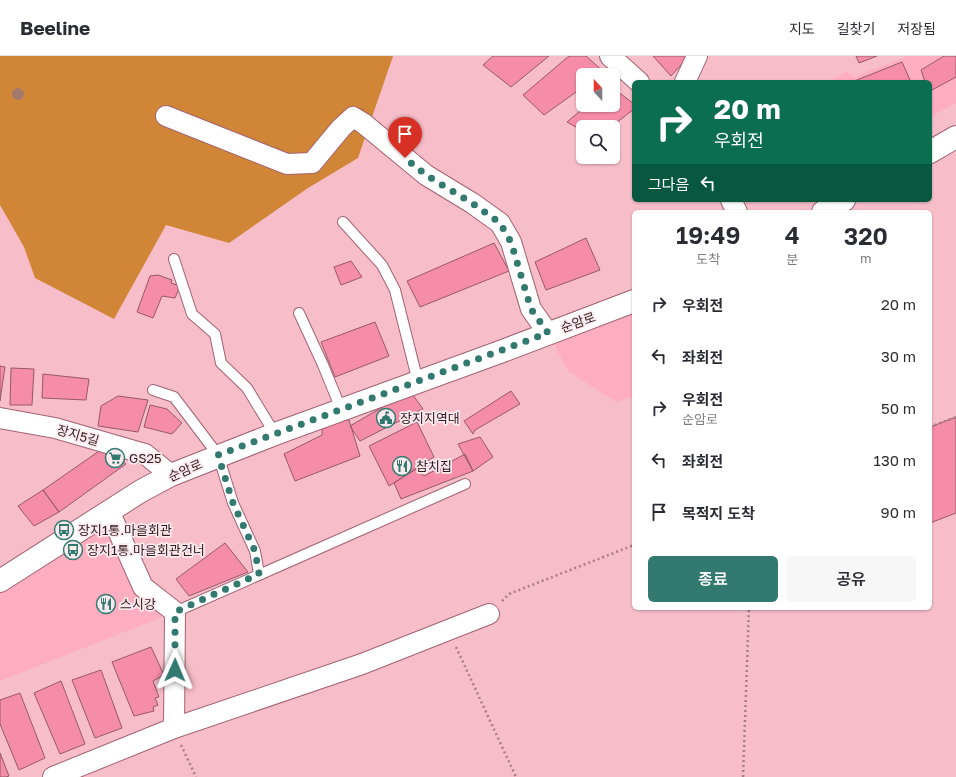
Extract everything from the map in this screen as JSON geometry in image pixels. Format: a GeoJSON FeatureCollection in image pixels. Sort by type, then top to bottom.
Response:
{"type":"FeatureCollection","features":[{"type":"Feature","properties":{"kind":"street"},"geometry":{"type":"LineString","coordinates":[[610,56],[637,80]]}},
{"type":"Feature","properties":{"kind":"street"},"geometry":{"type":"LineString","coordinates":[[686,80],[698,56]]}},
{"type":"Feature","properties":{"kind":"street"},"geometry":{"type":"LineString","coordinates":[[166,116],[288,164],[312,163],[341,128],[353,117],[363,123],[426,175],[472,203],[500,223],[511,242],[531,309],[548,333]]}},
{"type":"Feature","properties":{"kind":"street"},"geometry":{"type":"LineString","coordinates":[[932,151],[956,137]]}},
{"type":"Feature","properties":{"kind":"street"},"geometry":{"type":"LineString","coordinates":[[826,210],[840,202]]}},
{"type":"Feature","properties":{"kind":"street","name":"순암로"},"geometry":{"type":"LineString","coordinates":[[0,581],[110,513],[141,491],[171,475],[218,455],[340,409],[418,382],[632,302]]}},
{"type":"Feature","properties":{"kind":"street","name":"장지5길"},"geometry":{"type":"LineString","coordinates":[[0,418],[56,428],[145,454],[171,475]]}},
{"type":"Feature","properties":{"kind":"street"},"geometry":{"type":"LineString","coordinates":[[110,513],[143,587],[175,612],[174,728]]}},
{"type":"Feature","properties":{"kind":"street"},"geometry":{"type":"LineString","coordinates":[[53,777],[174,728],[362,664],[489,614]]}},
{"type":"Feature","properties":{"kind":"lane"},"geometry":{"type":"LineString","coordinates":[[343,222],[382,265],[396,290],[418,382]]}},
{"type":"Feature","properties":{"kind":"lane"},"geometry":{"type":"LineString","coordinates":[[174,259],[192,314],[215,334],[222,363],[247,388],[275,434]]}},
{"type":"Feature","properties":{"kind":"lane"},"geometry":{"type":"LineString","coordinates":[[299,313],[323,365],[340,409]]}},
{"type":"Feature","properties":{"kind":"lane"},"geometry":{"type":"LineString","coordinates":[[153,390],[174,397],[218,455],[233,503],[255,551],[259,574]]}},
{"type":"Feature","properties":{"kind":"lane"},"geometry":{"type":"LineString","coordinates":[[175,612],[465,484]]}},
{"type":"Feature","properties":{"kind":"path"},"geometry":{"type":"LineString","coordinates":[[932,426],[956,417]]}},
{"type":"Feature","properties":{"kind":"path"},"geometry":{"type":"LineString","coordinates":[[489,614],[509,594],[632,545]]}},
{"type":"Feature","properties":{"kind":"path"},"geometry":{"type":"LineString","coordinates":[[743,777],[749,610]]}},
{"type":"Feature","properties":{"kind":"path"},"geometry":{"type":"LineString","coordinates":[[448,630],[516,777]]}},
{"type":"Feature","properties":{"kind":"path"},"geometry":{"type":"LineString","coordinates":[[174,728],[196,777]]}},
{"type":"Feature","properties":{"kind":"shaded area"},"geometry":{"type":"Polygon","coordinates":[[[0,56],[393,56],[358,158],[308,188],[229,243],[166,225],[114,319],[35,278],[24,247],[0,205],[0,56]]]}},
{"type":"Feature","properties":{"kind":"shaded area"},"geometry":{"type":"Polygon","coordinates":[[[908,56],[956,56],[956,103],[932,116],[932,80],[832,80],[846,71],[854,77],[908,56]]]}},
{"type":"Feature","properties":{"kind":"shaded area"},"geometry":{"type":"Polygon","coordinates":[[[632,302],[632,397],[616,402],[568,371],[548,333],[632,302]]]}},
{"type":"Feature","properties":{"kind":"shaded area"},"geometry":{"type":"Polygon","coordinates":[[[110,513],[143,587],[175,612],[0,681],[0,585],[110,513]]]}},
{"type":"Feature","properties":{"kind":"building"},"geometry":{"type":"Polygon","coordinates":[[[493,56],[549,56],[511,87],[483,65],[493,56]]]}},
{"type":"Feature","properties":{"kind":"building"},"geometry":{"type":"Polygon","coordinates":[[[569,56],[586,56],[600,68],[576,68],[576,92],[544,115],[523,95],[569,56]]]}},
{"type":"Feature","properties":{"kind":"building"},"geometry":{"type":"Polygon","coordinates":[[[653,56],[689,56],[671,76],[653,56]]]}},
{"type":"Feature","properties":{"kind":"building"},"geometry":{"type":"Polygon","coordinates":[[[856,56],[877,56],[859,63],[856,56]]]}},
{"type":"Feature","properties":{"kind":"building"},"geometry":{"type":"Polygon","coordinates":[[[944,56],[956,56],[956,77],[932,90],[932,80],[924,80],[921,70],[944,56]]]}},
{"type":"Feature","properties":{"kind":"building"},"geometry":{"type":"Polygon","coordinates":[[[902,62],[910,80],[857,80],[902,62]]]}},
{"type":"Feature","properties":{"kind":"building"},"geometry":{"type":"Polygon","coordinates":[[[620,93],[632,102],[632,111],[620,120],[576,120],[576,127],[567,122],[579,112],[620,112],[620,93]]]}},
{"type":"Feature","properties":{"kind":"building"},"geometry":{"type":"Polygon","coordinates":[[[586,238],[600,270],[546,290],[535,262],[586,238]]]}},
{"type":"Feature","properties":{"kind":"building"},"geometry":{"type":"Polygon","coordinates":[[[494,243],[509,271],[420,307],[407,281],[494,243]]]}},
{"type":"Feature","properties":{"kind":"building"},"geometry":{"type":"Polygon","coordinates":[[[351,261],[362,277],[341,285],[334,267],[351,261]]]}},
{"type":"Feature","properties":{"kind":"building"},"geometry":{"type":"Polygon","coordinates":[[[158,275],[172,280],[171,283],[180,286],[175,298],[162,296],[153,318],[137,312],[150,276],[158,275]]]}},
{"type":"Feature","properties":{"kind":"building"},"geometry":{"type":"Polygon","coordinates":[[[375,322],[389,356],[335,377],[321,342],[375,322]]]}},
{"type":"Feature","properties":{"kind":"building"},"geometry":{"type":"Polygon","coordinates":[[[0,366],[5,367],[0,401],[0,366]]]}},
{"type":"Feature","properties":{"kind":"building"},"geometry":{"type":"Polygon","coordinates":[[[11,368],[34,369],[32,405],[10,405],[11,368]]]}},
{"type":"Feature","properties":{"kind":"building"},"geometry":{"type":"Polygon","coordinates":[[[43,374],[89,379],[86,400],[42,398],[43,374]]]}},
{"type":"Feature","properties":{"kind":"building","name":"장지지역대"},"geometry":{"type":"Polygon","coordinates":[[[410,391],[423,409],[360,441],[350,426],[410,391]]]}},
{"type":"Feature","properties":{"kind":"building"},"geometry":{"type":"Polygon","coordinates":[[[511,391],[520,404],[475,430],[473,434],[464,421],[511,391]]]}},
{"type":"Feature","properties":{"kind":"building"},"geometry":{"type":"Polygon","coordinates":[[[118,396],[148,400],[138,432],[98,426],[101,406],[118,396]]]}},
{"type":"Feature","properties":{"kind":"building"},"geometry":{"type":"Polygon","coordinates":[[[150,405],[167,409],[182,423],[172,434],[144,427],[150,405]]]}},
{"type":"Feature","properties":{"kind":"building"},"geometry":{"type":"Polygon","coordinates":[[[956,417],[956,513],[932,522],[932,426],[956,417]]]}},
{"type":"Feature","properties":{"kind":"building"},"geometry":{"type":"Polygon","coordinates":[[[322,420],[349,420],[360,456],[295,481],[284,454],[322,435],[322,420]]]}},
{"type":"Feature","properties":{"kind":"building"},"geometry":{"type":"Polygon","coordinates":[[[417,422],[434,457],[389,486],[369,446],[417,422]]]}},
{"type":"Feature","properties":{"kind":"building"},"geometry":{"type":"Polygon","coordinates":[[[480,437],[493,457],[473,471],[458,444],[480,437]]]}},
{"type":"Feature","properties":{"kind":"building"},"geometry":{"type":"Polygon","coordinates":[[[105,447],[126,464],[59,512],[43,490],[105,447]]]}},
{"type":"Feature","properties":{"kind":"building"},"geometry":{"type":"Polygon","coordinates":[[[465,454],[473,471],[401,499],[394,483],[416,469],[424,476],[465,454]]]}},
{"type":"Feature","properties":{"kind":"building"},"geometry":{"type":"Polygon","coordinates":[[[43,490],[59,512],[34,526],[18,506],[43,490]]]}},
{"type":"Feature","properties":{"kind":"building"},"geometry":{"type":"Polygon","coordinates":[[[225,543],[248,572],[189,596],[176,579],[225,543]]]}},
{"type":"Feature","properties":{"kind":"building"},"geometry":{"type":"Polygon","coordinates":[[[151,647],[164,675],[153,681],[159,697],[155,698],[158,705],[153,707],[154,711],[134,716],[112,662],[151,647]]]}},
{"type":"Feature","properties":{"kind":"building"},"geometry":{"type":"Polygon","coordinates":[[[101,670],[122,728],[95,738],[72,680],[101,670]]]}},
{"type":"Feature","properties":{"kind":"building"},"geometry":{"type":"Polygon","coordinates":[[[61,681],[85,744],[60,754],[34,693],[61,681]]]}},
{"type":"Feature","properties":{"kind":"building"},"geometry":{"type":"Polygon","coordinates":[[[20,693],[45,758],[19,770],[0,724],[0,700],[20,693]]]}},
{"type":"Feature","properties":{"kind":"building"},"geometry":{"type":"Polygon","coordinates":[[[0,753],[9,776],[6,777],[0,777],[0,753]]]}},
{"type":"Feature","properties":{"kind":"place","name":"장지지역대"},"geometry":{"type":"Point","coordinates":[386,418]}},
{"type":"Feature","properties":{"kind":"place","name":"GS25"},"geometry":{"type":"Point","coordinates":[115,458]}},
{"type":"Feature","properties":{"kind":"place","name":"참치집"},"geometry":{"type":"Point","coordinates":[402,466]}},
{"type":"Feature","properties":{"kind":"place","name":"장지1통.마을회관"},"geometry":{"type":"Point","coordinates":[64,530]}},
{"type":"Feature","properties":{"kind":"place","name":"장지1통.마을회관건너"},"geometry":{"type":"Point","coordinates":[73,550]}},
{"type":"Feature","properties":{"kind":"place","name":"스시강"},"geometry":{"type":"Point","coordinates":[106,604]}},
{"type":"Feature","properties":{"kind":"route"},"geometry":{"type":"LineString","coordinates":[[175,670],[175,612],[259,574],[255,551],[233,503],[222,463],[218,455],[548,333],[531,309],[511,242],[500,223],[472,203],[426,175],[405,158]]}}]}
